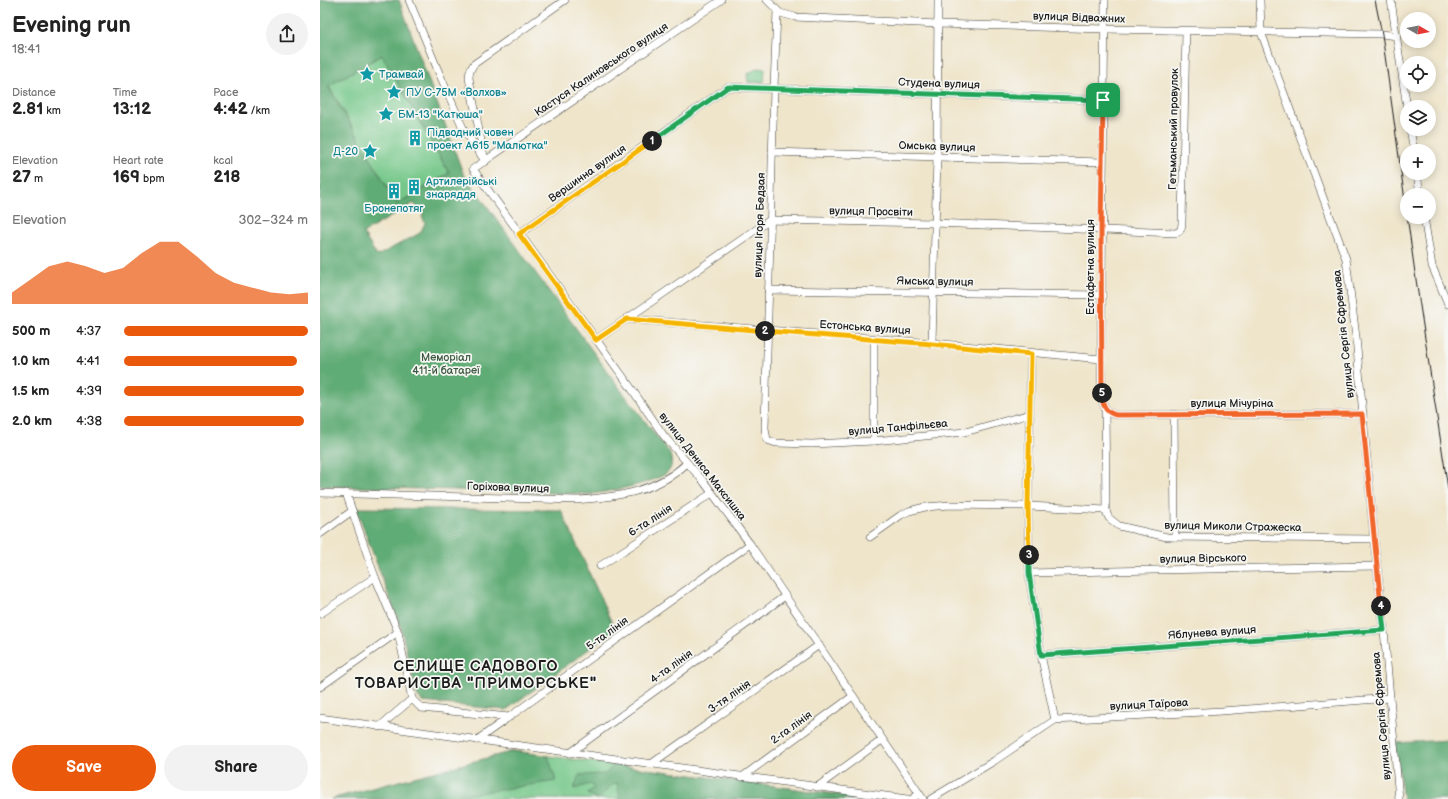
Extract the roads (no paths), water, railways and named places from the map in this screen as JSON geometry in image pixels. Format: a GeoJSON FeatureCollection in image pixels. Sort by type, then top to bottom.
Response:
{"type":"FeatureCollection","features":[{"type":"Feature","properties":{"kind":"street"},"geometry":{"type":"LineString","coordinates":[[409,0],[463,128],[485,162]]}},
{"type":"Feature","properties":{"kind":"street"},"geometry":{"type":"LineString","coordinates":[[485,162],[469,78],[470,69],[474,64],[565,0]]}},
{"type":"Feature","properties":{"kind":"street","name":"Кастуся Калиновського вулиця"},"geometry":{"type":"LineString","coordinates":[[473,169],[721,0]]}},
{"type":"Feature","properties":{"kind":"street","name":"вулиця Відважних"},"geometry":{"type":"LineString","coordinates":[[767,0],[777,11],[786,16],[795,17],[938,24],[1186,31],[1382,34],[1396,36]]}},
{"type":"Feature","properties":{"kind":"street"},"geometry":{"type":"LineString","coordinates":[[932,344],[937,157],[938,0]]}},
{"type":"Feature","properties":{"kind":"street","name":"Естафетна вулиця"},"geometry":{"type":"LineString","coordinates":[[1105,0],[1101,230],[1101,359],[1102,400],[1105,408],[1106,510]]}},
{"type":"Feature","properties":{"kind":"street","name":"вулиця Сергія Єфремова"},"geometry":{"type":"LineString","coordinates":[[1260,0],[1261,32],[1346,259],[1356,337],[1376,566],[1384,630],[1399,799]]}},
{"type":"Feature","properties":{"kind":"street"},"geometry":{"type":"LineString","coordinates":[[1390,0],[1406,100]]}},
{"type":"Feature","properties":{"kind":"street","name":"вулиця Ігоря Бедзая"},"geometry":{"type":"LineString","coordinates":[[767,440],[765,428],[768,290],[777,11]]}},
{"type":"Feature","properties":{"kind":"street","name":"Гетьманський провулок"},"geometry":{"type":"LineString","coordinates":[[1182,228],[1186,31]]}},
{"type":"Feature","properties":{"kind":"street","name":"Вершинна вулиця"},"geometry":{"type":"LineString","coordinates":[[519,234],[728,87],[774,88]]}},
{"type":"Feature","properties":{"kind":"street","name":"Студена вулиця"},"geometry":{"type":"LineString","coordinates":[[774,88],[1103,100]]}},
{"type":"Feature","properties":{"kind":"street","name":"Омська вулиця"},"geometry":{"type":"LineString","coordinates":[[772,152],[1102,162]]}},
{"type":"Feature","properties":{"kind":"street","name":"вулиця Дениса Максишка"},"geometry":{"type":"LineString","coordinates":[[473,169],[664,436],[704,482],[750,544],[921,797]]}},
{"type":"Feature","properties":{"kind":"street"},"geometry":{"type":"LineString","coordinates":[[596,340],[770,220]]}},
{"type":"Feature","properties":{"kind":"street","name":"вулиця Просвіти"},"geometry":{"type":"LineString","coordinates":[[770,220],[935,223],[1176,233],[1182,228]]}},
{"type":"Feature","properties":{"kind":"street"},"geometry":{"type":"LineString","coordinates":[[1425,224],[1432,266],[1448,304]]}},
{"type":"Feature","properties":{"kind":"street","name":"Ямська вулиця"},"geometry":{"type":"LineString","coordinates":[[768,290],[1101,295]]}},
{"type":"Feature","properties":{"kind":"street","name":"Естонська вулиця"},"geometry":{"type":"LineString","coordinates":[[627,319],[1101,359]]}},
{"type":"Feature","properties":{"kind":"street"},"geometry":{"type":"LineString","coordinates":[[874,340],[874,441]]}},
{"type":"Feature","properties":{"kind":"street"},"geometry":{"type":"LineString","coordinates":[[931,799],[994,761],[1055,720],[1041,655],[1029,573],[1028,506],[1031,354]]}},
{"type":"Feature","properties":{"kind":"street","name":"вулиця Мічуріна"},"geometry":{"type":"LineString","coordinates":[[1105,408],[1110,413],[1116,415],[1362,414]]}},
{"type":"Feature","properties":{"kind":"street","name":"вулиця Танфільєва"},"geometry":{"type":"LineString","coordinates":[[767,440],[776,443],[812,444],[874,441],[965,432],[1030,414]]}},
{"type":"Feature","properties":{"kind":"street"},"geometry":{"type":"LineString","coordinates":[[1174,414],[1175,537]]}},
{"type":"Feature","properties":{"kind":"street","name":"Горіхова вулиця"},"geometry":{"type":"LineString","coordinates":[[320,493],[577,500],[600,498],[644,489],[660,483],[678,472],[687,463]]}},
{"type":"Feature","properties":{"kind":"street"},"geometry":{"type":"LineString","coordinates":[[346,493],[375,577],[398,632],[412,699],[421,708],[509,717]]}},
{"type":"Feature","properties":{"kind":"street","name":"6-та лінія"},"geometry":{"type":"LineString","coordinates":[[600,566],[712,493]]}},
{"type":"Feature","properties":{"kind":"street"},"geometry":{"type":"LineString","coordinates":[[870,537],[901,515],[916,508],[950,506],[1028,506],[1106,510]]}},
{"type":"Feature","properties":{"kind":"street"},"geometry":{"type":"LineString","coordinates":[[320,534],[352,510]]}},
{"type":"Feature","properties":{"kind":"street","name":"вулиця Миколи Стражеска"},"geometry":{"type":"LineString","coordinates":[[1106,510],[1109,518],[1119,526],[1145,533],[1175,537],[1374,539]]}},
{"type":"Feature","properties":{"kind":"street","name":"5-та лінія"},"geometry":{"type":"LineString","coordinates":[[477,740],[750,544]]}},
{"type":"Feature","properties":{"kind":"street","name":"вулиця Вірського"},"geometry":{"type":"LineString","coordinates":[[1029,573],[1376,566]]}},
{"type":"Feature","properties":{"kind":"street"},"geometry":{"type":"LineString","coordinates":[[320,614],[375,577]]}},
{"type":"Feature","properties":{"kind":"street","name":"4-та лінія"},"geometry":{"type":"LineString","coordinates":[[570,753],[786,596]]}},
{"type":"Feature","properties":{"kind":"street","name":"Яблунева вулиця"},"geometry":{"type":"LineString","coordinates":[[1041,655],[1384,630]]}},
{"type":"Feature","properties":{"kind":"street"},"geometry":{"type":"LineString","coordinates":[[321,684],[398,632]]}},
{"type":"Feature","properties":{"kind":"street","name":"3-тя лінія"},"geometry":{"type":"LineString","coordinates":[[651,764],[819,645]]}},
{"type":"Feature","properties":{"kind":"street","name":"2-га лінія"},"geometry":{"type":"LineString","coordinates":[[742,776],[853,696]]}},
{"type":"Feature","properties":{"kind":"street","name":"вулиця Таїрова"},"geometry":{"type":"LineString","coordinates":[[1055,720],[1222,711],[1390,698]]}},
{"type":"Feature","properties":{"kind":"street"},"geometry":{"type":"LineString","coordinates":[[379,727],[412,699]]}},
{"type":"Feature","properties":{"kind":"street"},"geometry":{"type":"LineString","coordinates":[[320,718],[907,799]]}},
{"type":"Feature","properties":{"kind":"street"},"geometry":{"type":"LineString","coordinates":[[817,787],[882,740]]}},
{"type":"Feature","properties":{"kind":"street"},"geometry":{"type":"LineString","coordinates":[[912,799],[921,797]]}},
{"type":"Feature","properties":{"kind":"tram line"},"geometry":{"type":"LineString","coordinates":[[1375,0],[1382,34],[1415,273],[1448,489]]}},
{"type":"Feature","properties":{"kind":"place","name":"Трамвай"},"geometry":{"type":"Point","coordinates":[367,74]}},
{"type":"Feature","properties":{"kind":"place","name":"ПУ С-75М «Волхов»"},"geometry":{"type":"Point","coordinates":[394,92]}},
{"type":"Feature","properties":{"kind":"place","name":"БМ-13 \"Катюша\""},"geometry":{"type":"Point","coordinates":[386,114]}},
{"type":"Feature","properties":{"kind":"place","name":"Підводний човен проект А615 \"Малютка\""},"geometry":{"type":"Point","coordinates":[415,138]}},
{"type":"Feature","properties":{"kind":"place","name":"Д-20"},"geometry":{"type":"Point","coordinates":[370,151]}},
{"type":"Feature","properties":{"kind":"place","name":"Артилерійські знаряддя"},"geometry":{"type":"Point","coordinates":[414,187]}},
{"type":"Feature","properties":{"kind":"place","name":"Бронепотяг"},"geometry":{"type":"Point","coordinates":[394,191]}},
{"type":"Feature","properties":{"kind":"district","name":"СЕЛИЩЕ САДОВОГО ТОВАРИСТВА \"ПРИМОРСЬКЕ\""},"geometry":{"type":"Point","coordinates":[476,674]}},
{"type":"Feature","properties":{"kind":"park label","name":"Меморіал 411-й батареї"},"geometry":{"type":"Point","coordinates":[446,363]}}]}
